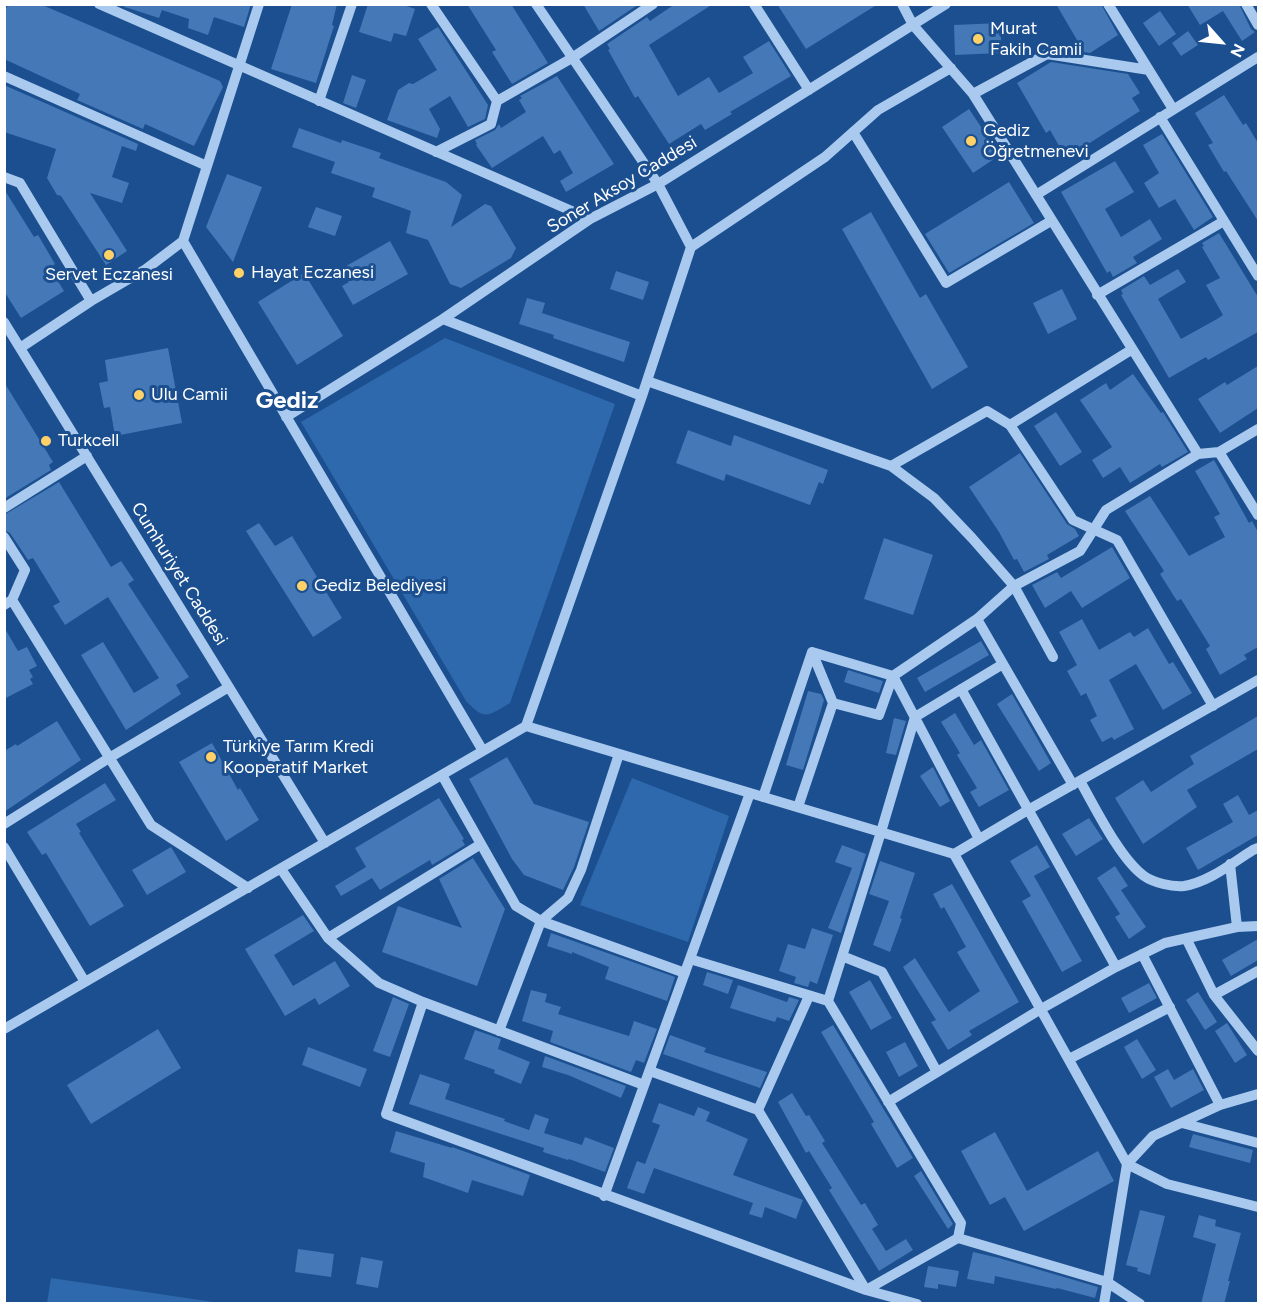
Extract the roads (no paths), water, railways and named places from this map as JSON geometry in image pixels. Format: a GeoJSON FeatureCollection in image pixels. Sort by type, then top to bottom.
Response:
{"type":"FeatureCollection","features":[{"type":"Feature","properties":{"kind":"street"},"geometry":{"type":"LineString","coordinates":[[99,4],[590,219]]}},
{"type":"Feature","properties":{"kind":"street"},"geometry":{"type":"LineString","coordinates":[[20,348],[91,301],[146,269],[183,241],[260,4]]}},
{"type":"Feature","properties":{"kind":"street"},"geometry":{"type":"LineString","coordinates":[[319,100],[352,4]]}},
{"type":"Feature","properties":{"kind":"street"},"geometry":{"type":"LineString","coordinates":[[431,4],[497,101]]}},
{"type":"Feature","properties":{"kind":"street"},"geometry":{"type":"LineString","coordinates":[[536,4],[658,184],[691,247]]}},
{"type":"Feature","properties":{"kind":"street"},"geometry":{"type":"LineString","coordinates":[[436,152],[490,124],[497,101],[572,58],[653,4]]}},
{"type":"Feature","properties":{"kind":"street"},"geometry":{"type":"LineString","coordinates":[[754,4],[809,90]]}},
{"type":"Feature","properties":{"kind":"street"},"geometry":{"type":"LineString","coordinates":[[902,4],[913,25],[973,94],[1197,454]]}},
{"type":"Feature","properties":{"kind":"street","name":"Soner Aksoy Caddesi"},"geometry":{"type":"LineString","coordinates":[[286,417],[443,319],[590,219],[658,184],[946,4]]}},
{"type":"Feature","properties":{"kind":"street"},"geometry":{"type":"LineString","coordinates":[[1108,4],[1173,109]]}},
{"type":"Feature","properties":{"kind":"street"},"geometry":{"type":"LineString","coordinates":[[1246,4],[1258,25]]}},
{"type":"Feature","properties":{"kind":"street"},"geometry":{"type":"LineString","coordinates":[[973,94],[1047,54],[1149,70]]}},
{"type":"Feature","properties":{"kind":"street"},"geometry":{"type":"LineString","coordinates":[[1036,195],[1258,57]]}},
{"type":"Feature","properties":{"kind":"street"},"geometry":{"type":"LineString","coordinates":[[4,1029],[526,726],[642,396],[691,247],[825,157],[878,110],[951,68]]}},
{"type":"Feature","properties":{"kind":"street"},"geometry":{"type":"LineString","coordinates":[[4,76],[207,166]]}},
{"type":"Feature","properties":{"kind":"street"},"geometry":{"type":"LineString","coordinates":[[1160,117],[1258,276]]}},
{"type":"Feature","properties":{"kind":"street"},"geometry":{"type":"LineString","coordinates":[[853,132],[946,283],[1051,221]]}},
{"type":"Feature","properties":{"kind":"street"},"geometry":{"type":"LineString","coordinates":[[4,177],[21,183],[91,301]]}},
{"type":"Feature","properties":{"kind":"street"},"geometry":{"type":"LineString","coordinates":[[1097,295],[1224,221]]}},
{"type":"Feature","properties":{"kind":"street"},"geometry":{"type":"LineString","coordinates":[[183,241],[483,751]]}},
{"type":"Feature","properties":{"kind":"street"},"geometry":{"type":"LineString","coordinates":[[443,319],[642,396]]}},
{"type":"Feature","properties":{"kind":"street","name":"Cumhuriyet Caddesi"},"geometry":{"type":"LineString","coordinates":[[4,322],[325,843]]}},
{"type":"Feature","properties":{"kind":"street"},"geometry":{"type":"LineString","coordinates":[[1010,425],[1131,350]]}},
{"type":"Feature","properties":{"kind":"street"},"geometry":{"type":"LineString","coordinates":[[647,381],[891,466],[934,498],[1014,586],[1053,657]]}},
{"type":"Feature","properties":{"kind":"street"},"geometry":{"type":"LineString","coordinates":[[891,466],[987,411],[1010,425],[1073,520],[1117,540],[1213,706]]}},
{"type":"Feature","properties":{"kind":"street"},"geometry":{"type":"LineString","coordinates":[[833,703],[879,715],[893,676],[977,619],[1014,586],[1080,550],[1106,510],[1197,454],[1219,452],[1258,429]]}},
{"type":"Feature","properties":{"kind":"street"},"geometry":{"type":"LineString","coordinates":[[1219,452],[1258,515]]}},
{"type":"Feature","properties":{"kind":"street"},"geometry":{"type":"LineString","coordinates":[[4,508],[87,456]]}},
{"type":"Feature","properties":{"kind":"street"},"geometry":{"type":"LineString","coordinates":[[4,537],[25,570],[8,602],[151,825],[248,888]]}},
{"type":"Feature","properties":{"kind":"street"},"geometry":{"type":"LineString","coordinates":[[977,619],[1076,783],[1124,854],[1144,876],[1165,884],[1183,886],[1210,877],[1258,848]]}},
{"type":"Feature","properties":{"kind":"street"},"geometry":{"type":"LineString","coordinates":[[812,652],[893,676],[979,839]]}},
{"type":"Feature","properties":{"kind":"street"},"geometry":{"type":"LineString","coordinates":[[798,807],[833,703],[812,652]]}},
{"type":"Feature","properties":{"kind":"street"},"geometry":{"type":"LineString","coordinates":[[763,797],[812,652]]}},
{"type":"Feature","properties":{"kind":"street"},"geometry":{"type":"LineString","coordinates":[[828,1001],[915,717],[1003,664]]}},
{"type":"Feature","properties":{"kind":"street"},"geometry":{"type":"LineString","coordinates":[[954,854],[1258,680]]}},
{"type":"Feature","properties":{"kind":"street"},"geometry":{"type":"LineString","coordinates":[[4,824],[229,687]]}},
{"type":"Feature","properties":{"kind":"street"},"geometry":{"type":"LineString","coordinates":[[962,689],[1116,967]]}},
{"type":"Feature","properties":{"kind":"street"},"geometry":{"type":"LineString","coordinates":[[526,726],[954,854],[1128,1164],[1167,1184],[1258,1207]]}},
{"type":"Feature","properties":{"kind":"street"},"geometry":{"type":"LineString","coordinates":[[499,1030],[541,921],[568,898],[581,870],[619,754]]}},
{"type":"Feature","properties":{"kind":"street"},"geometry":{"type":"LineString","coordinates":[[442,775],[516,906],[541,921],[685,973]]}},
{"type":"Feature","properties":{"kind":"street"},"geometry":{"type":"LineString","coordinates":[[604,1196],[750,793]]}},
{"type":"Feature","properties":{"kind":"street"},"geometry":{"type":"LineString","coordinates":[[328,938],[481,844]]}},
{"type":"Feature","properties":{"kind":"street"},"geometry":{"type":"LineString","coordinates":[[4,847],[85,982]]}},
{"type":"Feature","properties":{"kind":"street"},"geometry":{"type":"LineString","coordinates":[[1230,864],[1237,927]]}},
{"type":"Feature","properties":{"kind":"street"},"geometry":{"type":"LineString","coordinates":[[281,868],[328,938],[379,983],[423,1002],[644,1085]]}},
{"type":"Feature","properties":{"kind":"street"},"geometry":{"type":"LineString","coordinates":[[888,1102],[1041,1009],[1116,967],[1165,943],[1237,927],[1258,926]]}},
{"type":"Feature","properties":{"kind":"street"},"geometry":{"type":"LineString","coordinates":[[1186,938],[1214,995],[1258,1051]]}},
{"type":"Feature","properties":{"kind":"street"},"geometry":{"type":"LineString","coordinates":[[1142,954],[1220,1105]]}},
{"type":"Feature","properties":{"kind":"street"},"geometry":{"type":"LineString","coordinates":[[842,956],[882,972],[937,1072]]}},
{"type":"Feature","properties":{"kind":"street"},"geometry":{"type":"LineString","coordinates":[[690,959],[828,1001],[961,1223],[957,1238],[866,1290]]}},
{"type":"Feature","properties":{"kind":"street"},"geometry":{"type":"LineString","coordinates":[[1214,995],[1258,971]]}},
{"type":"Feature","properties":{"kind":"street"},"geometry":{"type":"LineString","coordinates":[[758,1110],[808,996]]}},
{"type":"Feature","properties":{"kind":"street"},"geometry":{"type":"LineString","coordinates":[[423,1002],[386,1114],[604,1196],[866,1290],[917,1304]]}},
{"type":"Feature","properties":{"kind":"street"},"geometry":{"type":"LineString","coordinates":[[1069,1059],[1170,1007]]}},
{"type":"Feature","properties":{"kind":"street"},"geometry":{"type":"LineString","coordinates":[[650,1071],[758,1110],[866,1290]]}},
{"type":"Feature","properties":{"kind":"street"},"geometry":{"type":"LineString","coordinates":[[1104,1304],[1128,1164],[1153,1136],[1220,1105],[1258,1094]]}},
{"type":"Feature","properties":{"kind":"street"},"geometry":{"type":"LineString","coordinates":[[1182,1123],[1258,1143]]}},
{"type":"Feature","properties":{"kind":"street"},"geometry":{"type":"LineString","coordinates":[[957,1238],[1107,1282],[1140,1304]]}},
{"type":"Feature","properties":{"kind":"place","name":"Murat Fakih Camii"},"geometry":{"type":"Point","coordinates":[978,39]}},
{"type":"Feature","properties":{"kind":"place","name":"Gediz Öğretmenevi"},"geometry":{"type":"Point","coordinates":[971,141]}},
{"type":"Feature","properties":{"kind":"place","name":"Servet Eczanesi"},"geometry":{"type":"Point","coordinates":[109,255]}},
{"type":"Feature","properties":{"kind":"place","name":"Hayat Eczanesi"},"geometry":{"type":"Point","coordinates":[239,273]}},
{"type":"Feature","properties":{"kind":"place","name":"Ulu Camii"},"geometry":{"type":"Point","coordinates":[139,395]}},
{"type":"Feature","properties":{"kind":"place","name":"Turkcell"},"geometry":{"type":"Point","coordinates":[46,441]}},
{"type":"Feature","properties":{"kind":"place","name":"Gediz Belediyesi"},"geometry":{"type":"Point","coordinates":[302,586]}},
{"type":"Feature","properties":{"kind":"place","name":"Türkiye Tarım Kredi Kooperatif Market"},"geometry":{"type":"Point","coordinates":[211,757]}},
{"type":"Feature","properties":{"kind":"district","name":"Gediz"},"geometry":{"type":"Point","coordinates":[287,401]}}]}
